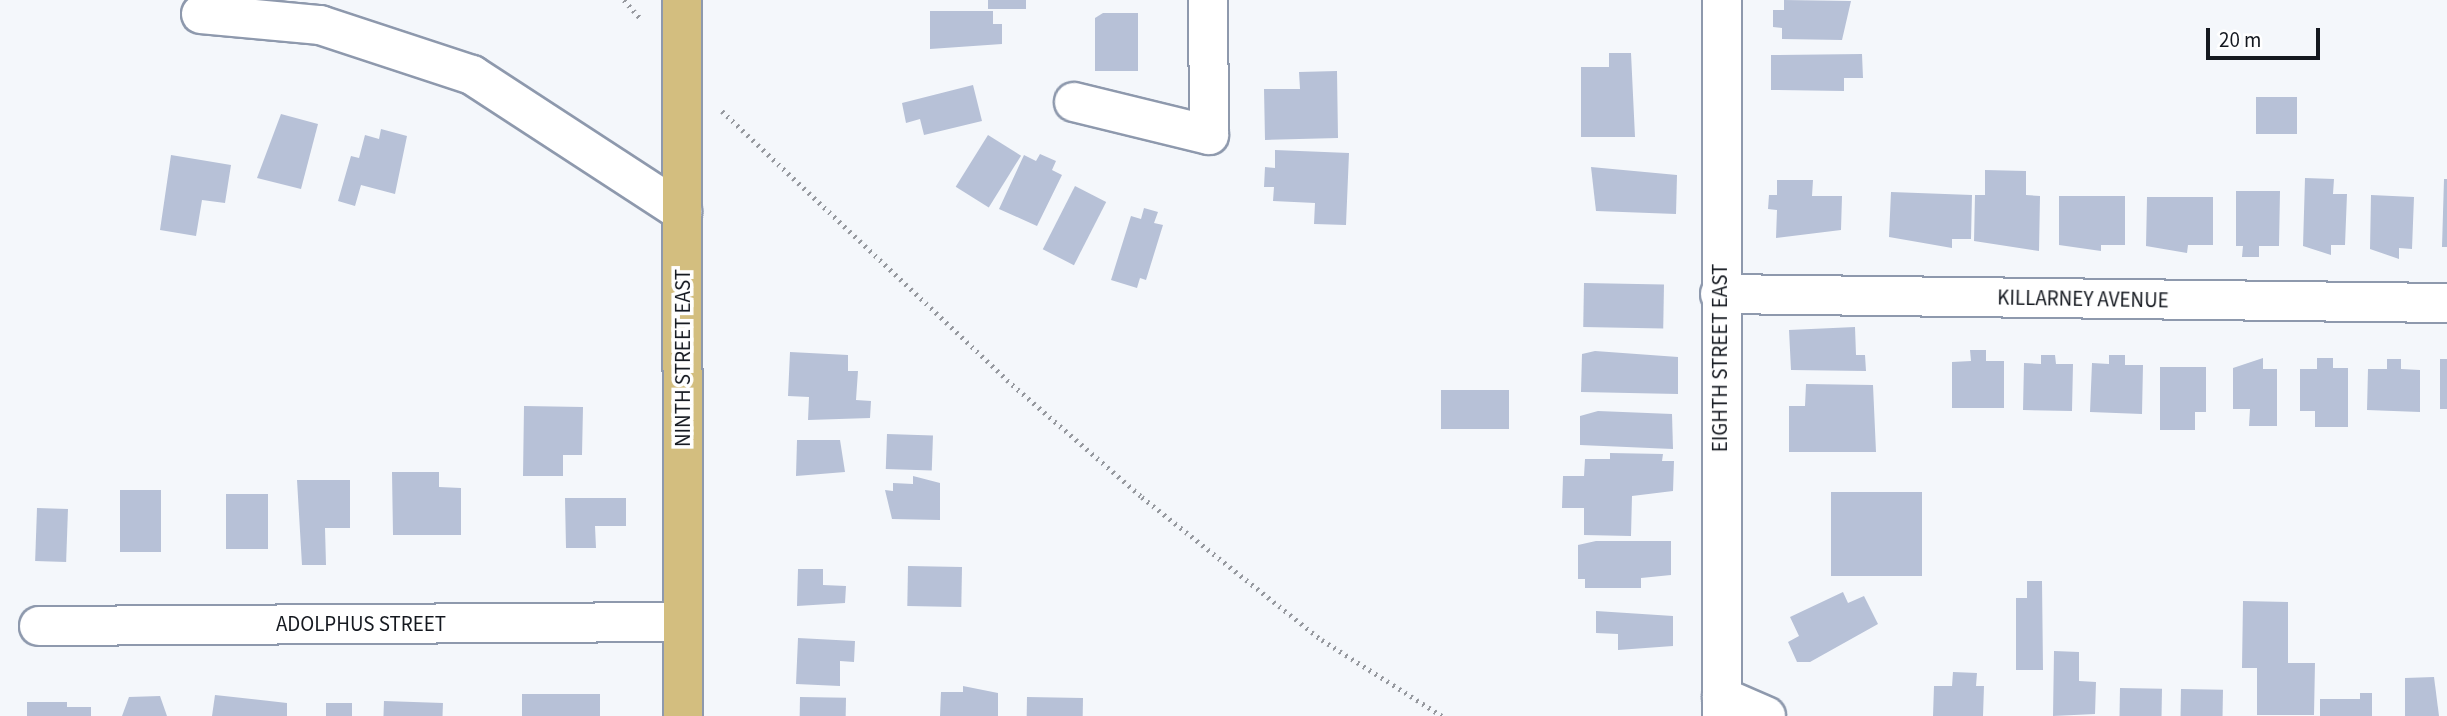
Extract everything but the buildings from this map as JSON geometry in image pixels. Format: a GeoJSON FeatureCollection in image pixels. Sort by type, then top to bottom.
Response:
{"type":"FeatureCollection","features":[{"type":"Feature","properties":{"kind":"main road","name":"NINTH STREET EAST"},"geometry":{"type":"LineString","coordinates":[[682,0],[683,716]]}},
{"type":"Feature","properties":{"kind":"street"},"geometry":{"type":"LineString","coordinates":[[1074,102],[1209,135],[1208,0]]}},
{"type":"Feature","properties":{"kind":"street","name":"EIGHTH STREET EAST"},"geometry":{"type":"LineString","coordinates":[[1722,0],[1722,706]]}},
{"type":"Feature","properties":{"kind":"street"},"geometry":{"type":"LineString","coordinates":[[201,13],[320,25],[472,75],[682,212]]}},
{"type":"Feature","properties":{"kind":"street","name":"KILLARNEY AVENUE"},"geometry":{"type":"LineString","coordinates":[[1720,294],[2447,303]]}},
{"type":"Feature","properties":{"kind":"street","name":"ADOLPHUS STREET"},"geometry":{"type":"LineString","coordinates":[[39,626],[683,622]]}},
{"type":"Feature","properties":{"kind":"street"},"geometry":{"type":"LineString","coordinates":[[1722,706],[1766,716]]}},
{"type":"Feature","properties":{"kind":"path"},"geometry":{"type":"LineString","coordinates":[[681,64],[746,138],[1121,479],[1322,640],[1442,716]]}}]}
